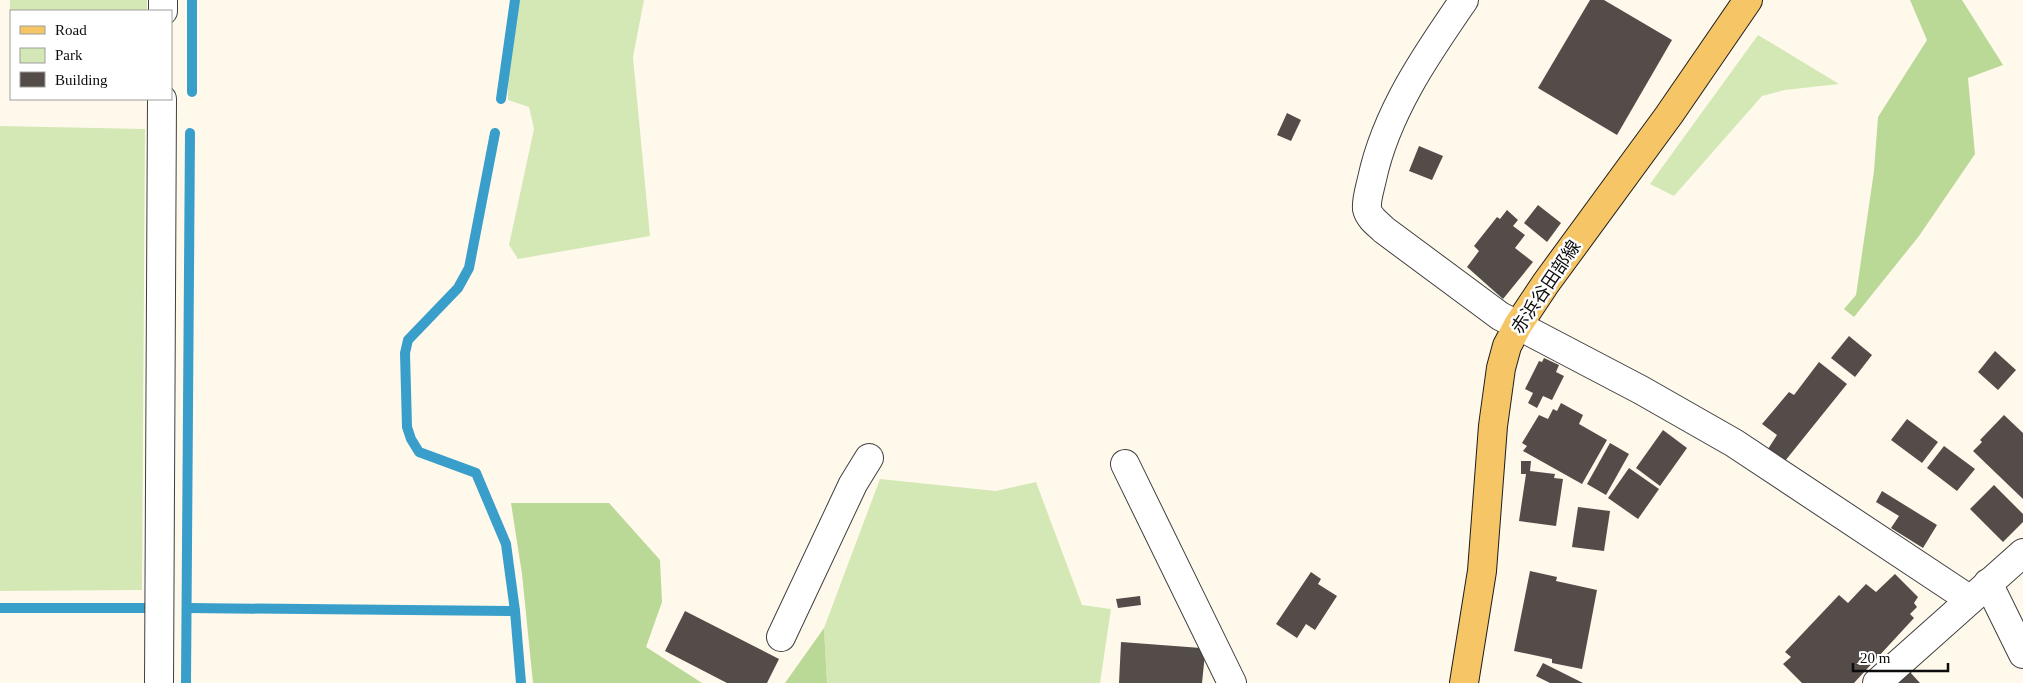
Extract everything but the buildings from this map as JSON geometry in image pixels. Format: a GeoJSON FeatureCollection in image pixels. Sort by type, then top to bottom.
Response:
{"type":"FeatureCollection","features":[{"type":"Feature","properties":{"kind":"main road","name":"赤浜谷田部線"},"geometry":{"type":"LineString","coordinates":[[1464,683],[1482,571],[1493,426],[1501,368],[1507,346],[1518,325],[1748,0]]}},
{"type":"Feature","properties":{"kind":"street"},"geometry":{"type":"LineString","coordinates":[[1464,0],[1399,103],[1378,152],[1367,209],[1371,217],[1384,230],[1500,316],[1641,390],[1734,443],[1978,591],[2023,654]]}},
{"type":"Feature","properties":{"kind":"street"},"geometry":{"type":"LineString","coordinates":[[159,683],[162,100]]}},
{"type":"Feature","properties":{"kind":"street"},"geometry":{"type":"LineString","coordinates":[[781,637],[853,484],[869,458]]}},
{"type":"Feature","properties":{"kind":"street"},"geometry":{"type":"LineString","coordinates":[[1126,464],[1232,683]]}},
{"type":"Feature","properties":{"kind":"street"},"geometry":{"type":"LineString","coordinates":[[1877,683],[1978,591],[2023,553]]}},
{"type":"Feature","properties":{"kind":"green space"},"geometry":{"type":"Polygon","coordinates":[[[10,0],[147,0],[147,10],[10,10],[10,0]]]}},
{"type":"Feature","properties":{"kind":"green space"},"geometry":{"type":"Polygon","coordinates":[[[520,0],[644,0],[633,57],[650,236],[518,259],[509,245],[534,129],[529,107],[508,100],[507,42],[520,0]]]}},
{"type":"Feature","properties":{"kind":"green space"},"geometry":{"type":"Polygon","coordinates":[[[1910,0],[1962,0],[2003,65],[1968,78],[1975,154],[1919,236],[1854,317],[1844,309],[1856,295],[1874,171],[1878,117],[1927,40],[1910,0]]]}},
{"type":"Feature","properties":{"kind":"green space"},"geometry":{"type":"Polygon","coordinates":[[[1758,35],[1839,84],[1785,90],[1762,96],[1674,196],[1650,184],[1758,35]]]}},
{"type":"Feature","properties":{"kind":"green space"},"geometry":{"type":"Polygon","coordinates":[[[0,126],[145,129],[142,590],[0,591],[0,126]]]}},
{"type":"Feature","properties":{"kind":"green space"},"geometry":{"type":"Polygon","coordinates":[[[880,479],[996,491],[1036,482],[1082,605],[1111,609],[1100,683],[827,683],[824,628],[880,479]]]}},
{"type":"Feature","properties":{"kind":"green space"},"geometry":{"type":"Polygon","coordinates":[[[511,503],[609,503],[660,560],[662,602],[646,647],[702,683],[533,683],[522,574],[511,503]]]}},
{"type":"Feature","properties":{"kind":"green space"},"geometry":{"type":"Polygon","coordinates":[[[824,628],[827,683],[785,683],[824,628]]]}},
{"type":"Feature","properties":{"kind":"waterway"},"geometry":{"type":"LineString","coordinates":[[192,0],[192,92]]}},
{"type":"Feature","properties":{"kind":"waterway"},"geometry":{"type":"LineString","coordinates":[[501,99],[515,0]]}},
{"type":"Feature","properties":{"kind":"waterway"},"geometry":{"type":"LineString","coordinates":[[186,683],[190,133]]}},
{"type":"Feature","properties":{"kind":"waterway"},"geometry":{"type":"LineString","coordinates":[[495,133],[469,268],[458,288],[408,340],[405,353],[407,427],[411,439],[419,452],[476,473],[506,544],[515,611],[521,683]]}},
{"type":"Feature","properties":{"kind":"waterway"},"geometry":{"type":"LineString","coordinates":[[0,608],[145,608]]}},
{"type":"Feature","properties":{"kind":"waterway"},"geometry":{"type":"LineString","coordinates":[[187,608],[515,611]]}}]}
